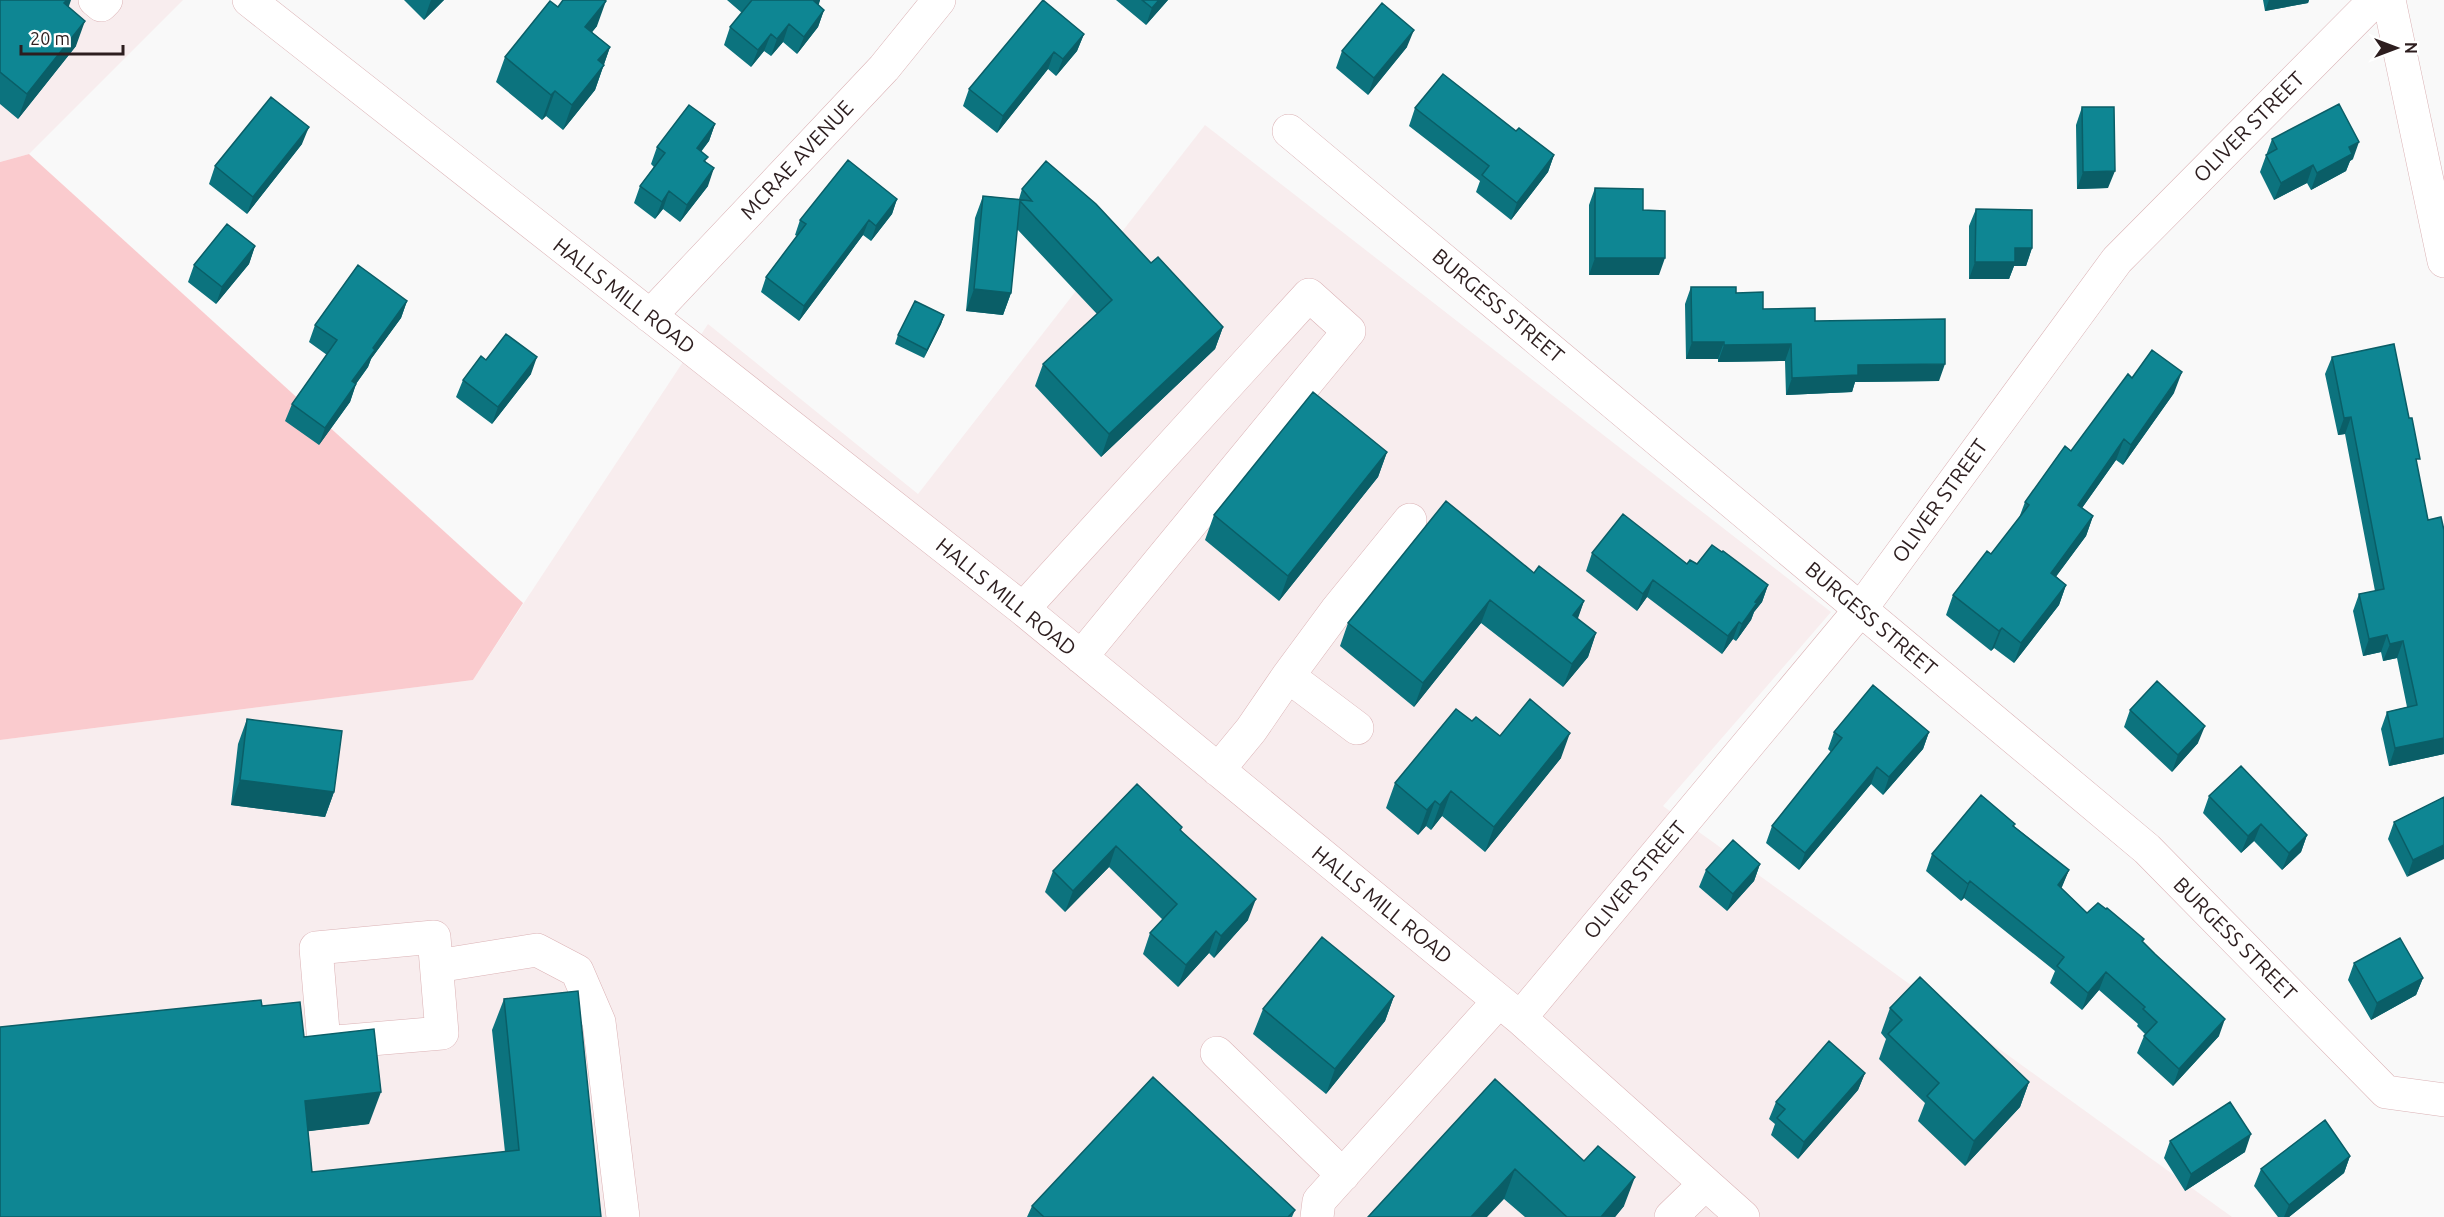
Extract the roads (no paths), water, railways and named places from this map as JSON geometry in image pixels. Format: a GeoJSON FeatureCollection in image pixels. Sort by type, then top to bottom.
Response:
{"type":"FeatureCollection","features":[{"type":"Feature","properties":{"kind":"street"},"geometry":{"type":"LineString","coordinates":[[95,0],[101,5],[106,0]]}},
{"type":"Feature","properties":{"kind":"street","name":"MCRAE AVENUE"},"geometry":{"type":"LineString","coordinates":[[650,316],[884,68],[939,0]]}},
{"type":"Feature","properties":{"kind":"street","name":"OLIVER STREET"},"geometry":{"type":"LineString","coordinates":[[1317,1217],[1319,1201],[1510,1009],[1860,610],[2117,260],[2375,0]]}},
{"type":"Feature","properties":{"kind":"street"},"geometry":{"type":"LineString","coordinates":[[2389,0],[2444,261]]}},
{"type":"Feature","properties":{"kind":"street","name":"HALLS MILL ROAD"},"geometry":{"type":"LineString","coordinates":[[265,5],[650,316],[1023,609],[1510,1009],[1743,1217]]}},
{"type":"Feature","properties":{"kind":"street","name":"BURGESS STREET"},"geometry":{"type":"LineString","coordinates":[[1289,130],[2146,849],[2386,1092],[2444,1101]]}},
{"type":"Feature","properties":{"kind":"street"},"geometry":{"type":"LineString","coordinates":[[1023,609],[1309,295],[1350,331],[1081,657]]}},
{"type":"Feature","properties":{"kind":"street"},"geometry":{"type":"LineString","coordinates":[[1218,770],[1251,730],[1336,611],[1410,520]]}},
{"type":"Feature","properties":{"kind":"street"},"geometry":{"type":"LineString","coordinates":[[1288,676],[1358,728]]}},
{"type":"Feature","properties":{"kind":"street"},"geometry":{"type":"LineString","coordinates":[[434,938],[436,966],[442,1033],[324,1043],[316,948],[434,938]]}},
{"type":"Feature","properties":{"kind":"street"},"geometry":{"type":"LineString","coordinates":[[436,966],[537,950],[577,971],[599,1022],[623,1217]]}},
{"type":"Feature","properties":{"kind":"street"},"geometry":{"type":"LineString","coordinates":[[1216,1053],[1343,1175]]}},
{"type":"Feature","properties":{"kind":"street"},"geometry":{"type":"LineString","coordinates":[[1671,1217],[1705,1184]]}}]}
